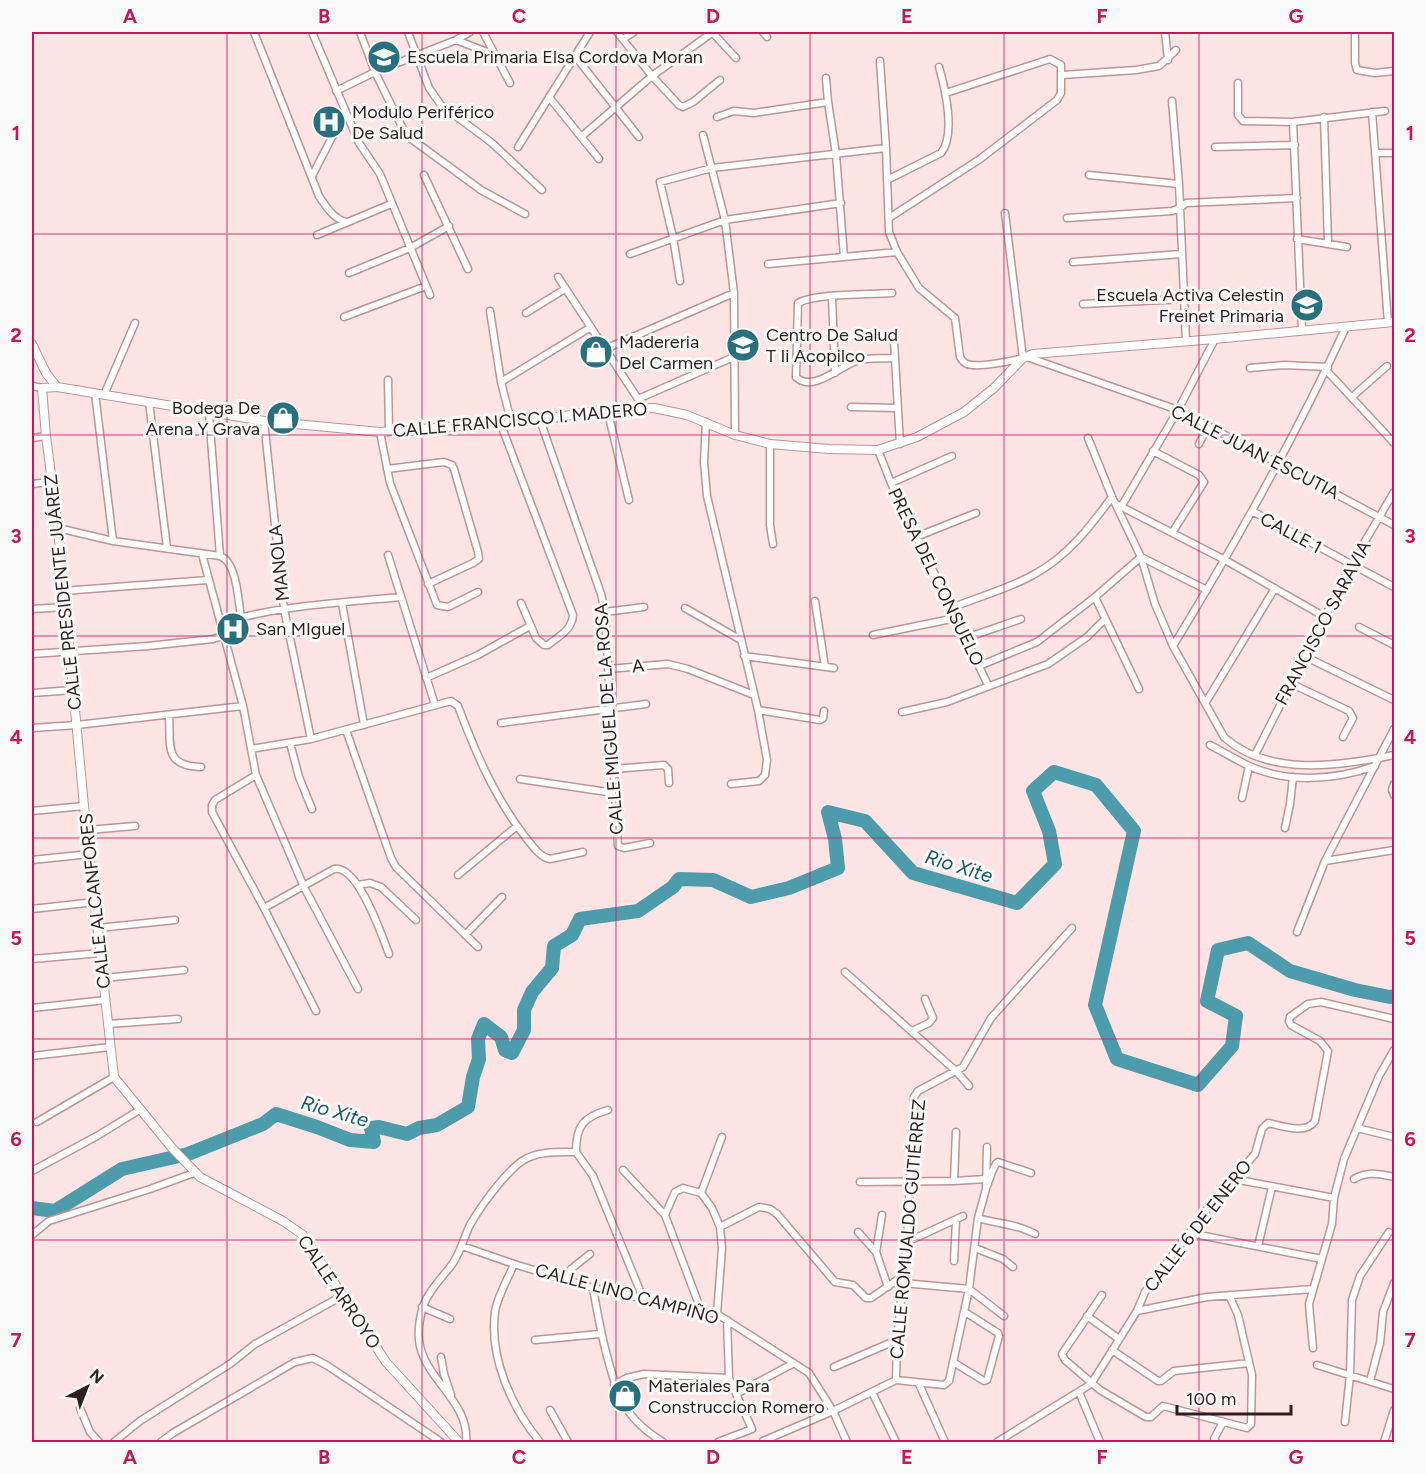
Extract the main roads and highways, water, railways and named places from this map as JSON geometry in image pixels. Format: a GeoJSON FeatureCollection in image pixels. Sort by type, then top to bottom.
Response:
{"type":"FeatureCollection","features":[{"type":"Feature","properties":{"kind":"waterway","name":"Rio Xite"},"geometry":{"type":"LineString","coordinates":[[32,1208],[55,1211],[122,1169],[188,1154],[263,1124],[276,1114],[350,1140],[374,1142],[371,1128],[379,1127],[407,1134],[419,1128],[437,1125],[468,1107],[473,1077],[479,1059],[478,1039],[484,1024],[501,1037],[505,1050],[512,1053],[524,1030],[524,1010],[532,992],[552,968],[554,946],[572,935],[580,919],[638,911],[673,887],[679,879],[713,880],[751,897],[789,888],[838,868],[835,839],[828,812],[865,821],[913,873],[1017,903],[1055,864],[1049,831],[1033,791],[1054,772],[1096,785],[1134,831],[1095,1005],[1117,1059],[1198,1085],[1232,1046],[1236,1016],[1207,1001],[1218,950],[1248,943],[1290,971],[1355,990],[1394,996]]}},
{"type":"Feature","properties":{"kind":"place","name":"Escuela Primaria Elsa Cordova Moran"},"geometry":{"type":"Point","coordinates":[384,57]}},
{"type":"Feature","properties":{"kind":"place","name":"Modulo Periférico De Salud"},"geometry":{"type":"Point","coordinates":[329,122]}},
{"type":"Feature","properties":{"kind":"place","name":"Escuela Activa Celestin Freinet Primaria"},"geometry":{"type":"Point","coordinates":[1307,305]}},
{"type":"Feature","properties":{"kind":"place","name":"Centro De Salud T Ii Acopilco"},"geometry":{"type":"Point","coordinates":[743,345]}},
{"type":"Feature","properties":{"kind":"place","name":"Madereria Del Carmen"},"geometry":{"type":"Point","coordinates":[596,352]}},
{"type":"Feature","properties":{"kind":"place","name":"Bodega De Arena Y Grava"},"geometry":{"type":"Point","coordinates":[283,418]}},
{"type":"Feature","properties":{"kind":"place","name":"San MIguel"},"geometry":{"type":"Point","coordinates":[233,629]}},
{"type":"Feature","properties":{"kind":"place","name":"Materiales Para Construccion Romero"},"geometry":{"type":"Point","coordinates":[625,1396]}}]}
